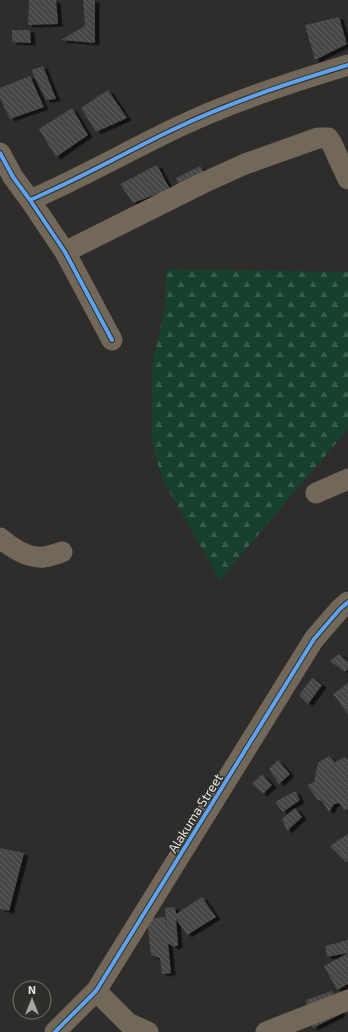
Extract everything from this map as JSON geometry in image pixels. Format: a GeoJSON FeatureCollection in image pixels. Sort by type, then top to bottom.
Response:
{"type":"FeatureCollection","features":[{"type":"Feature","properties":{"kind":"street"},"geometry":{"type":"LineString","coordinates":[[30,200],[90,172],[175,129],[236,102],[348,65]]}},
{"type":"Feature","properties":{"kind":"street"},"geometry":{"type":"LineString","coordinates":[[65,252],[203,183],[245,164],[318,138],[328,138],[331,142],[348,179]]}},
{"type":"Feature","properties":{"kind":"street"},"geometry":{"type":"LineString","coordinates":[[0,153],[13,177],[65,252],[112,340]]}},
{"type":"Feature","properties":{"kind":"street"},"geometry":{"type":"LineString","coordinates":[[316,494],[348,480]]}},
{"type":"Feature","properties":{"kind":"street"},"geometry":{"type":"LineString","coordinates":[[0,538],[27,555],[45,557],[62,552]]}},
{"type":"Feature","properties":{"kind":"street","name":"Alakuma Street"},"geometry":{"type":"LineString","coordinates":[[55,1032],[96,991],[314,639],[348,602]]}},
{"type":"Feature","properties":{"kind":"street"},"geometry":{"type":"LineString","coordinates":[[96,991],[128,1023],[148,1032]]}},
{"type":"Feature","properties":{"kind":"street"},"geometry":{"type":"LineString","coordinates":[[266,1032],[348,1000]]}},
{"type":"Feature","properties":{"kind":"green space"},"geometry":{"type":"Polygon","coordinates":[[[166,269],[348,272],[348,429],[220,580],[162,479],[152,442],[152,366],[165,306],[166,269]]]}},
{"type":"Feature","properties":{"kind":"building"},"geometry":{"type":"Polygon","coordinates":[[[29,0],[56,0],[58,24],[28,25],[29,0]]]}},
{"type":"Feature","properties":{"kind":"building"},"geometry":{"type":"Polygon","coordinates":[[[83,0],[95,0],[95,43],[61,40],[85,26],[83,0]]]}},
{"type":"Feature","properties":{"kind":"building"},"geometry":{"type":"Polygon","coordinates":[[[339,17],[347,44],[315,60],[305,25],[339,17]]]}},
{"type":"Feature","properties":{"kind":"building"},"geometry":{"type":"Polygon","coordinates":[[[12,30],[30,30],[31,43],[12,42],[12,30]]]}},
{"type":"Feature","properties":{"kind":"building"},"geometry":{"type":"Polygon","coordinates":[[[43,66],[56,99],[46,100],[31,70],[43,66]]]}},
{"type":"Feature","properties":{"kind":"building"},"geometry":{"type":"Polygon","coordinates":[[[30,76],[44,107],[10,119],[0,98],[0,88],[30,76]]]}},
{"type":"Feature","properties":{"kind":"building"},"geometry":{"type":"Polygon","coordinates":[[[108,90],[127,118],[96,132],[81,108],[108,90]]]}},
{"type":"Feature","properties":{"kind":"building"},"geometry":{"type":"Polygon","coordinates":[[[72,108],[88,135],[56,157],[39,129],[72,108]]]}},
{"type":"Feature","properties":{"kind":"building"},"geometry":{"type":"Polygon","coordinates":[[[157,165],[170,189],[133,203],[120,184],[157,165]]]}},
{"type":"Feature","properties":{"kind":"building"},"geometry":{"type":"Polygon","coordinates":[[[200,166],[207,176],[180,191],[176,178],[200,166]]]}},
{"type":"Feature","properties":{"kind":"building"},"geometry":{"type":"Polygon","coordinates":[[[339,654],[348,662],[348,669],[345,672],[330,661],[339,654]]]}},
{"type":"Feature","properties":{"kind":"building"},"geometry":{"type":"Polygon","coordinates":[[[312,678],[322,685],[308,704],[299,695],[312,678]]]}},
{"type":"Feature","properties":{"kind":"building"},"geometry":{"type":"Polygon","coordinates":[[[348,683],[348,714],[333,694],[348,683]]]}},
{"type":"Feature","properties":{"kind":"building"},"geometry":{"type":"Polygon","coordinates":[[[329,756],[335,762],[345,757],[348,760],[348,809],[344,810],[339,803],[334,804],[329,812],[322,801],[318,800],[307,785],[314,782],[318,763],[329,756]]]}},
{"type":"Feature","properties":{"kind":"building"},"geometry":{"type":"Polygon","coordinates":[[[278,760],[290,774],[279,784],[269,769],[278,760]]]}},
{"type":"Feature","properties":{"kind":"building"},"geometry":{"type":"Polygon","coordinates":[[[262,774],[272,785],[263,794],[252,784],[262,774]]]}},
{"type":"Feature","properties":{"kind":"building"},"geometry":{"type":"Polygon","coordinates":[[[295,791],[300,800],[283,812],[275,802],[295,791]]]}},
{"type":"Feature","properties":{"kind":"building"},"geometry":{"type":"Polygon","coordinates":[[[295,808],[302,817],[287,831],[282,819],[295,808]]]}},
{"type":"Feature","properties":{"kind":"building"},"geometry":{"type":"Polygon","coordinates":[[[348,834],[348,861],[346,862],[330,846],[348,834]]]}},
{"type":"Feature","properties":{"kind":"building"},"geometry":{"type":"Polygon","coordinates":[[[0,848],[24,853],[9,911],[0,909],[0,848]]]}},
{"type":"Feature","properties":{"kind":"building"},"geometry":{"type":"Polygon","coordinates":[[[202,897],[216,917],[187,935],[176,919],[178,945],[174,947],[168,943],[171,973],[162,974],[160,958],[151,955],[147,919],[165,917],[167,931],[165,908],[175,907],[176,914],[202,897]]]}},
{"type":"Feature","properties":{"kind":"building"},"geometry":{"type":"Polygon","coordinates":[[[348,940],[348,953],[327,957],[325,946],[348,940]]]}},
{"type":"Feature","properties":{"kind":"building"},"geometry":{"type":"Polygon","coordinates":[[[348,953],[348,984],[337,990],[324,966],[348,953]]]}},
{"type":"Feature","properties":{"kind":"building"},"geometry":{"type":"Polygon","coordinates":[[[332,991],[341,1014],[313,1028],[306,1000],[332,991]]]}},
{"type":"Feature","properties":{"kind":"cycle path"},"geometry":{"type":"LineString","coordinates":[[0,153],[13,177],[30,200],[195,119],[282,86],[348,65]]}},
{"type":"Feature","properties":{"kind":"cycle path"},"geometry":{"type":"LineString","coordinates":[[30,200],[65,252],[112,340]]}},
{"type":"Feature","properties":{"kind":"cycle path"},"geometry":{"type":"LineString","coordinates":[[55,1032],[96,991],[314,639],[348,602]]}}]}
